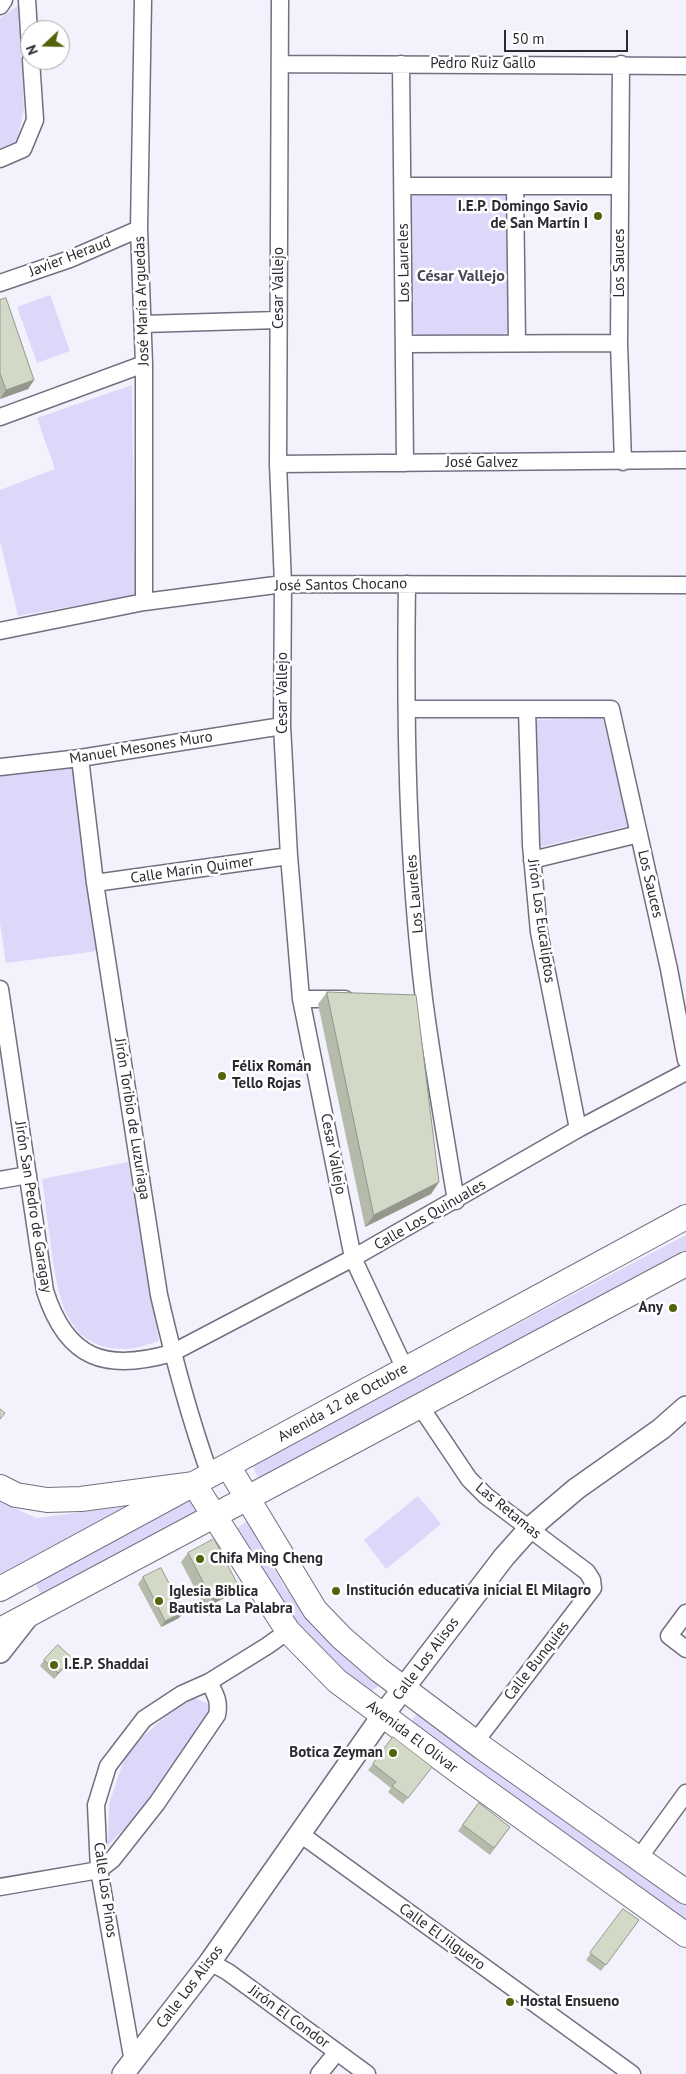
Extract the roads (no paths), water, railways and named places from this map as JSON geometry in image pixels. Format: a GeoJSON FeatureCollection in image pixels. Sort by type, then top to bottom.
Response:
{"type":"FeatureCollection","features":[{"type":"Feature","properties":{"kind":"main road","name":"Avenida 12 de Octubre"},"geometry":{"type":"LineString","coordinates":[[6,1586],[686,1217]]}},
{"type":"Feature","properties":{"kind":"main road"},"geometry":{"type":"LineString","coordinates":[[0,1630],[686,1264]]}},
{"type":"Feature","properties":{"kind":"main road"},"geometry":{"type":"LineString","coordinates":[[0,1487],[16,1494],[47,1500],[81,1499],[211,1475],[247,1498],[315,1610],[342,1638],[379,1670],[686,1892]]}},
{"type":"Feature","properties":{"kind":"main road","name":"Avenida El Olivar"},"geometry":{"type":"LineString","coordinates":[[211,1475],[214,1517],[288,1631],[337,1681],[462,1774],[686,1935]]}},
{"type":"Feature","properties":{"kind":"main road"},"geometry":{"type":"LineString","coordinates":[[6,1586],[29,1615]]}},
{"type":"Feature","properties":{"kind":"street"},"geometry":{"type":"LineString","coordinates":[[0,6],[4,0]]}},
{"type":"Feature","properties":{"kind":"street"},"geometry":{"type":"LineString","coordinates":[[27,0],[28,20]]}},
{"type":"Feature","properties":{"kind":"street","name":"José María Arguedas"},"geometry":{"type":"LineString","coordinates":[[143,0],[139,229],[144,364],[144,602]]}},
{"type":"Feature","properties":{"kind":"street","name":"Cesar Vallejo"},"geometry":{"type":"LineString","coordinates":[[280,0],[278,464],[283,584],[282,726],[289,856],[301,999],[353,1258],[405,1369]]}},
{"type":"Feature","properties":{"kind":"street","name":"Pedro Ruiz Gallo"},"geometry":{"type":"LineString","coordinates":[[280,64],[621,64],[686,66]]}},
{"type":"Feature","properties":{"kind":"street","name":"Los Laureles"},"geometry":{"type":"LineString","coordinates":[[401,64],[405,463]]}},
{"type":"Feature","properties":{"kind":"street","name":"Los Sauces"},"geometry":{"type":"LineString","coordinates":[[621,64],[619,343],[623,462]]}},
{"type":"Feature","properties":{"kind":"street"},"geometry":{"type":"LineString","coordinates":[[0,159],[23,149],[35,120],[32,70]]}},
{"type":"Feature","properties":{"kind":"street"},"geometry":{"type":"LineString","coordinates":[[403,186],[620,186]]}},
{"type":"Feature","properties":{"kind":"street"},"geometry":{"type":"LineString","coordinates":[[514,186],[517,343]]}},
{"type":"Feature","properties":{"kind":"street","name":"Javier Heraud"},"geometry":{"type":"LineString","coordinates":[[0,282],[70,259],[139,229]]}},
{"type":"Feature","properties":{"kind":"street"},"geometry":{"type":"LineString","coordinates":[[143,324],[278,320]]}},
{"type":"Feature","properties":{"kind":"street"},"geometry":{"type":"LineString","coordinates":[[405,344],[619,343]]}},
{"type":"Feature","properties":{"kind":"street"},"geometry":{"type":"LineString","coordinates":[[0,417],[144,364]]}},
{"type":"Feature","properties":{"kind":"street","name":"José Galvez"},"geometry":{"type":"LineString","coordinates":[[278,464],[686,460]]}},
{"type":"Feature","properties":{"kind":"street","name":"José Santos Chocano"},"geometry":{"type":"LineString","coordinates":[[0,631],[144,602],[283,584],[686,585]]}},
{"type":"Feature","properties":{"kind":"street","name":"Los Laureles"},"geometry":{"type":"LineString","coordinates":[[407,584],[407,709],[412,857],[424,999],[456,1201]]}},
{"type":"Feature","properties":{"kind":"street"},"geometry":{"type":"LineString","coordinates":[[407,709],[527,709]]}},
{"type":"Feature","properties":{"kind":"street","name":"Los Sauces"},"geometry":{"type":"LineString","coordinates":[[527,709],[611,709],[669,969],[686,1060]]}},
{"type":"Feature","properties":{"kind":"street","name":"Jirón Los Eucaliptos"},"geometry":{"type":"LineString","coordinates":[[527,709],[532,860],[539,932],[578,1129]]}},
{"type":"Feature","properties":{"kind":"street","name":"Manuel Mesones Muro"},"geometry":{"type":"LineString","coordinates":[[0,767],[80,758],[282,726]]}},
{"type":"Feature","properties":{"kind":"street","name":"Jirón Toribio de Luzuriaga"},"geometry":{"type":"LineString","coordinates":[[80,758],[95,884],[159,1295],[172,1353],[199,1445],[211,1475]]}},
{"type":"Feature","properties":{"kind":"street"},"geometry":{"type":"LineString","coordinates":[[532,860],[639,834]]}},
{"type":"Feature","properties":{"kind":"street","name":"Calle Marin Quimer"},"geometry":{"type":"LineString","coordinates":[[95,884],[289,856]]}},
{"type":"Feature","properties":{"kind":"street","name":"Jirón San Pedro de Garagay"},"geometry":{"type":"LineString","coordinates":[[0,989],[45,1291],[52,1314],[64,1333],[80,1349],[99,1358],[120,1362],[140,1361],[172,1353]]}},
{"type":"Feature","properties":{"kind":"street"},"geometry":{"type":"LineString","coordinates":[[301,999],[358,999]]}},
{"type":"Feature","properties":{"kind":"street"},"geometry":{"type":"LineString","coordinates":[[405,999],[424,999]]}},
{"type":"Feature","properties":{"kind":"street","name":"Calle Los Quinuales"},"geometry":{"type":"LineString","coordinates":[[172,1353],[353,1258],[456,1201],[578,1129],[686,1072]]}},
{"type":"Feature","properties":{"kind":"street"},"geometry":{"type":"LineString","coordinates":[[0,1180],[28,1175]]}},
{"type":"Feature","properties":{"kind":"street","name":"Las Retamas"},"geometry":{"type":"LineString","coordinates":[[420,1406],[469,1479],[486,1496],[586,1572],[592,1580]]}},
{"type":"Feature","properties":{"kind":"street","name":"Calle Los Alisos"},"geometry":{"type":"LineString","coordinates":[[128,2068],[210,1962],[404,1687],[504,1557],[529,1530],[576,1489],[661,1429],[686,1407]]}},
{"type":"Feature","properties":{"kind":"street","name":"Calle Bunquies"},"geometry":{"type":"LineString","coordinates":[[476,1741],[593,1588],[592,1580]]}},
{"type":"Feature","properties":{"kind":"street"},"geometry":{"type":"LineString","coordinates":[[686,1613],[668,1636],[686,1649]]}},
{"type":"Feature","properties":{"kind":"street"},"geometry":{"type":"LineString","coordinates":[[0,1652],[29,1615]]}},
{"type":"Feature","properties":{"kind":"street","name":"Calle Los Pinos"},"geometry":{"type":"LineString","coordinates":[[128,2068],[99,1870],[96,1805],[111,1760],[144,1719],[182,1694],[209,1682],[288,1631]]}},
{"type":"Feature","properties":{"kind":"street"},"geometry":{"type":"LineString","coordinates":[[0,1887],[99,1870],[112,1860],[157,1803],[217,1715],[218,1698],[209,1682]]}},
{"type":"Feature","properties":{"kind":"street"},"geometry":{"type":"LineString","coordinates":[[639,1858],[686,1793]]}},
{"type":"Feature","properties":{"kind":"street","name":"Calle El Jilguero"},"geometry":{"type":"LineString","coordinates":[[299,1834],[632,2074]]}},
{"type":"Feature","properties":{"kind":"street","name":"Jirón El Condor"},"geometry":{"type":"LineString","coordinates":[[210,1962],[228,1972],[367,2074]]}},
{"type":"Feature","properties":{"kind":"street"},"geometry":{"type":"LineString","coordinates":[[319,2074],[337,2052]]}},
{"type":"Feature","properties":{"kind":"place","name":"I.E.P. Domingo Savio de San Martín I"},"geometry":{"type":"Point","coordinates":[598,216]}},
{"type":"Feature","properties":{"kind":"place","name":"Félix Román Tello Rojas"},"geometry":{"type":"Point","coordinates":[222,1076]}},
{"type":"Feature","properties":{"kind":"place","name":"Any"},"geometry":{"type":"Point","coordinates":[673,1308]}},
{"type":"Feature","properties":{"kind":"place","name":"Chifa Ming Cheng"},"geometry":{"type":"Point","coordinates":[200,1559]}},
{"type":"Feature","properties":{"kind":"place","name":"Institución educativa inicial El Milagro"},"geometry":{"type":"Point","coordinates":[336,1591]}},
{"type":"Feature","properties":{"kind":"place","name":"Iglesia Biblica Bautista La Palabra"},"geometry":{"type":"Point","coordinates":[159,1601]}},
{"type":"Feature","properties":{"kind":"place","name":"I.E.P. Shaddai"},"geometry":{"type":"Point","coordinates":[54,1665]}},
{"type":"Feature","properties":{"kind":"place","name":"Botica Zeyman"},"geometry":{"type":"Point","coordinates":[393,1753]}},
{"type":"Feature","properties":{"kind":"place","name":"Hostal Ensueno"},"geometry":{"type":"Point","coordinates":[510,2002]}},
{"type":"Feature","properties":{"kind":"district","name":"César Vallejo"},"geometry":{"type":"Point","coordinates":[461,276]}}]}
